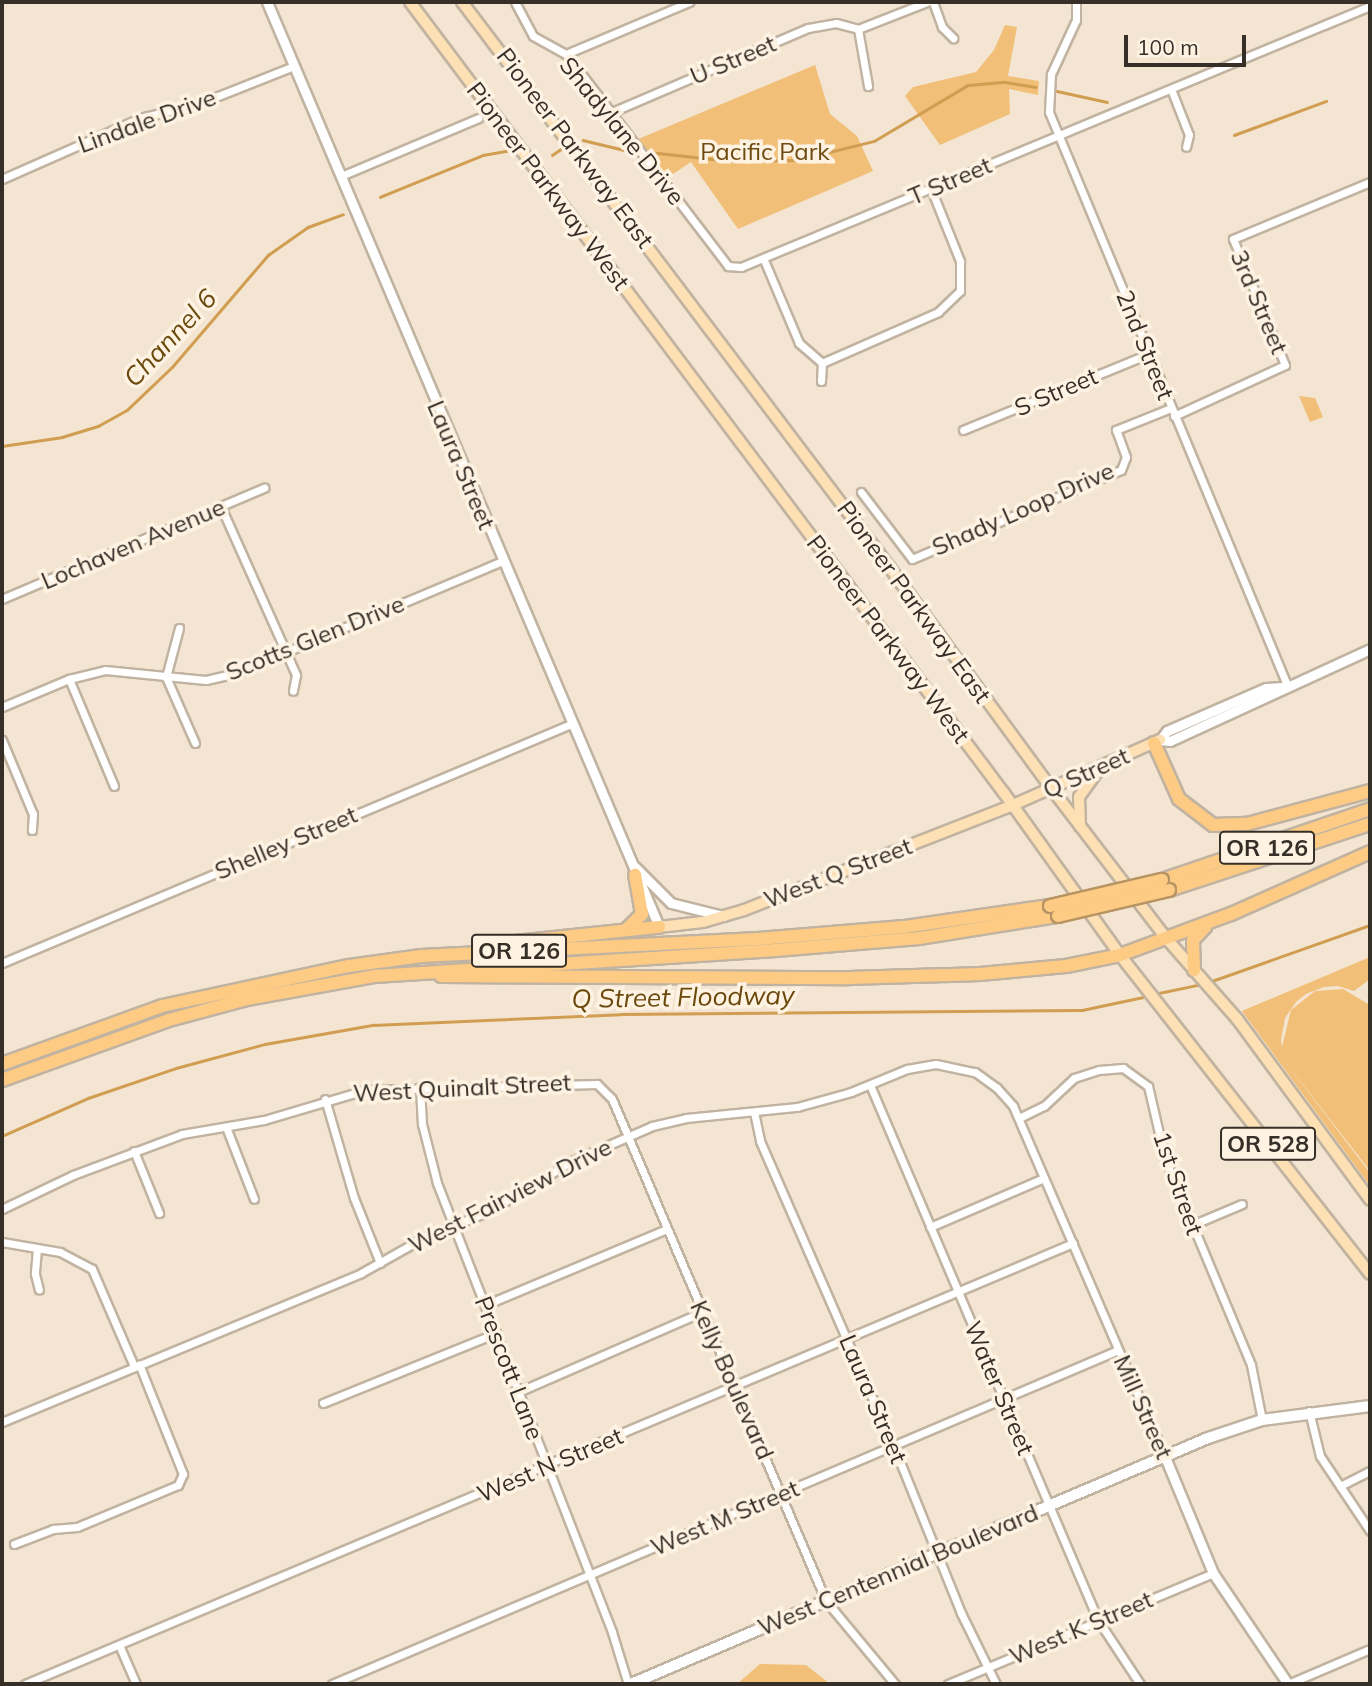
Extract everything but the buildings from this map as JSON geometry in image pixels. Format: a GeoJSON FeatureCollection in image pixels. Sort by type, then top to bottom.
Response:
{"type":"FeatureCollection","features":[{"type":"Feature","properties":{"kind":"highway"},"geometry":{"type":"LineString","coordinates":[[1157,742],[1179,799],[1213,825],[1256,822],[1370,791]]}},
{"type":"Feature","properties":{"kind":"highway","name":"OR 126"},"geometry":{"type":"LineString","coordinates":[[1165,885],[1370,809]]}},
{"type":"Feature","properties":{"kind":"highway","name":"OR 126"},"geometry":{"type":"LineString","coordinates":[[2,1080],[169,1020],[247,999],[375,976],[802,948],[920,937],[1054,911],[1165,885],[1370,824]]}},
{"type":"Feature","properties":{"kind":"highway"},"geometry":{"type":"LineString","coordinates":[[375,976],[980,974],[1120,955],[1214,920],[1370,852]]}},
{"type":"Feature","properties":{"kind":"highway"},"geometry":{"type":"LineString","coordinates":[[623,931],[638,922],[642,914],[635,875]]}},
{"type":"Feature","properties":{"kind":"highway","name":"OR 126"},"geometry":{"type":"LineString","coordinates":[[2,1064],[162,1006],[257,984],[421,956],[772,938],[1054,911]]}},
{"type":"Feature","properties":{"kind":"highway"},"geometry":{"type":"LineString","coordinates":[[1194,970],[1193,940],[1214,920]]}},
{"type":"Feature","properties":{"kind":"highway"},"geometry":{"type":"LineString","coordinates":[[421,956],[659,927]]}},
{"type":"Feature","properties":{"kind":"main road","name":"Pioneer Parkway West"},"geometry":{"type":"LineString","coordinates":[[410,2],[1013,805],[1120,955],[1370,1274]]}},
{"type":"Feature","properties":{"kind":"main road","name":"Pioneer Parkway East"},"geometry":{"type":"LineString","coordinates":[[462,2],[890,568],[1051,788],[1166,938],[1218,998],[1370,1200]]}},
{"type":"Feature","properties":{"kind":"main road","name":"Q Street"},"geometry":{"type":"LineString","coordinates":[[1013,805],[1157,742]]}},
{"type":"Feature","properties":{"kind":"main road"},"geometry":{"type":"LineString","coordinates":[[1080,826],[1079,797],[1101,766]]}},
{"type":"Feature","properties":{"kind":"main road","name":"West Q Street"},"geometry":{"type":"LineString","coordinates":[[659,927],[725,916],[1013,805]]}},
{"type":"Feature","properties":{"kind":"main road","name":"West Centennial Boulevard"},"geometry":{"type":"LineString","coordinates":[[629,1684],[1165,1457],[1262,1420],[1309,1411],[1370,1406]]}},
{"type":"Feature","properties":{"kind":"street","name":"Laura Street"},"geometry":{"type":"LineString","coordinates":[[267,2],[659,927]]}},
{"type":"Feature","properties":{"kind":"street","name":"Shadylane Drive"},"geometry":{"type":"LineString","coordinates":[[515,2],[533,36],[566,54],[727,266]]}},
{"type":"Feature","properties":{"kind":"street"},"geometry":{"type":"LineString","coordinates":[[566,54],[689,2]]}},
{"type":"Feature","properties":{"kind":"street","name":"U Street"},"geometry":{"type":"LineString","coordinates":[[612,112],[808,28],[835,23],[858,29],[927,2]]}},
{"type":"Feature","properties":{"kind":"street"},"geometry":{"type":"LineString","coordinates":[[933,2],[942,27],[953,38]]}},
{"type":"Feature","properties":{"kind":"street","name":"2nd Street"},"geometry":{"type":"LineString","coordinates":[[1076,2],[1076,20],[1051,74],[1048,96],[1058,135],[1284,686]]}},
{"type":"Feature","properties":{"kind":"street","name":"T Street"},"geometry":{"type":"LineString","coordinates":[[727,266],[764,260],[1370,6]]}},
{"type":"Feature","properties":{"kind":"street"},"geometry":{"type":"LineString","coordinates":[[858,29],[868,86]]}},
{"type":"Feature","properties":{"kind":"street","name":"Lindale Drive"},"geometry":{"type":"LineString","coordinates":[[2,178],[140,118],[198,104],[294,65]]}},
{"type":"Feature","properties":{"kind":"street"},"geometry":{"type":"LineString","coordinates":[[1171,89],[1189,135],[1186,147]]}},
{"type":"Feature","properties":{"kind":"street"},"geometry":{"type":"LineString","coordinates":[[341,176],[478,118]]}},
{"type":"Feature","properties":{"kind":"street","name":"3rd Street"},"geometry":{"type":"LineString","coordinates":[[1172,412],[1285,365],[1233,239],[1370,181]]}},
{"type":"Feature","properties":{"kind":"street"},"geometry":{"type":"LineString","coordinates":[[822,363],[938,312],[960,291],[960,261],[931,189]]}},
{"type":"Feature","properties":{"kind":"street"},"geometry":{"type":"LineString","coordinates":[[764,260],[799,343],[822,363]]}},
{"type":"Feature","properties":{"kind":"street","name":"S Street"},"geometry":{"type":"LineString","coordinates":[[963,430],[1148,354]]}},
{"type":"Feature","properties":{"kind":"street"},"geometry":{"type":"LineString","coordinates":[[821,380],[822,363]]}},
{"type":"Feature","properties":{"kind":"street","name":"Shady Loop Drive"},"geometry":{"type":"LineString","coordinates":[[862,492],[912,559],[1121,470],[1126,457],[1116,430],[1172,412]]}},
{"type":"Feature","properties":{"kind":"street","name":"Lochaven Avenue"},"geometry":{"type":"LineString","coordinates":[[2,599],[264,488]]}},
{"type":"Feature","properties":{"kind":"street"},"geometry":{"type":"LineString","coordinates":[[221,507],[296,675],[293,691]]}},
{"type":"Feature","properties":{"kind":"street","name":"Scotts Glen Drive"},"geometry":{"type":"LineString","coordinates":[[2,707],[69,679],[128,669],[166,677],[206,680],[285,652],[502,561]]}},
{"type":"Feature","properties":{"kind":"street"},"geometry":{"type":"LineString","coordinates":[[180,628],[166,677],[195,743]]}},
{"type":"Feature","properties":{"kind":"street","name":"Q Street"},"geometry":{"type":"LineString","coordinates":[[1157,742],[1170,741],[1270,697],[1284,686],[1370,649]]}},
{"type":"Feature","properties":{"kind":"street"},"geometry":{"type":"LineString","coordinates":[[69,679],[114,786]]}},
{"type":"Feature","properties":{"kind":"street","name":"Shelley Street"},"geometry":{"type":"LineString","coordinates":[[2,963],[572,724]]}},
{"type":"Feature","properties":{"kind":"street"},"geometry":{"type":"LineString","coordinates":[[2,740],[33,814],[33,830]]}},
{"type":"Feature","properties":{"kind":"street"},"geometry":{"type":"LineString","coordinates":[[628,859],[671,903],[725,916]]}},
{"type":"Feature","properties":{"kind":"street","name":"West Fairview Drive"},"geometry":{"type":"LineString","coordinates":[[2,1422],[380,1264],[454,1225],[489,1211],[572,1161],[668,1121],[754,1112],[827,1100],[922,1065],[962,1068],[998,1088],[1019,1118]]}},
{"type":"Feature","properties":{"kind":"street","name":"1st Street"},"geometry":{"type":"LineString","coordinates":[[1019,1118],[1044,1106],[1074,1078],[1099,1070],[1134,1073],[1152,1095],[1165,1159],[1251,1365],[1262,1420]]}},
{"type":"Feature","properties":{"kind":"street","name":"West Quinalt Street"},"geometry":{"type":"LineString","coordinates":[[2,1209],[134,1151],[182,1134],[264,1120],[325,1099],[365,1090],[597,1084],[612,1099],[627,1137]]}},
{"type":"Feature","properties":{"kind":"street","name":"Water Street"},"geometry":{"type":"LineString","coordinates":[[870,1085],[1098,1620],[1140,1684]]}},
{"type":"Feature","properties":{"kind":"street","name":"Prescott Lane"},"geometry":{"type":"LineString","coordinates":[[420,1087],[426,1147],[629,1684]]}},
{"type":"Feature","properties":{"kind":"street"},"geometry":{"type":"LineString","coordinates":[[325,1099],[354,1198],[380,1264]]}},
{"type":"Feature","properties":{"kind":"street","name":"Laura Street"},"geometry":{"type":"LineString","coordinates":[[754,1112],[760,1141],[848,1339],[986,1668],[996,1684]]}},
{"type":"Feature","properties":{"kind":"street","name":"Mill Street"},"geometry":{"type":"LineString","coordinates":[[1019,1118],[1213,1573],[1288,1684]]}},
{"type":"Feature","properties":{"kind":"street"},"geometry":{"type":"LineString","coordinates":[[226,1127],[254,1199]]}},
{"type":"Feature","properties":{"kind":"street","name":"Kelly Boulevard"},"geometry":{"type":"LineString","coordinates":[[627,1137],[826,1601],[895,1684]]}},
{"type":"Feature","properties":{"kind":"street"},"geometry":{"type":"LineString","coordinates":[[134,1151],[159,1213]]}},
{"type":"Feature","properties":{"kind":"street"},"geometry":{"type":"LineString","coordinates":[[930,1227],[1044,1178]]}},
{"type":"Feature","properties":{"kind":"street"},"geometry":{"type":"LineString","coordinates":[[1192,1225],[1242,1204]]}},
{"type":"Feature","properties":{"kind":"street"},"geometry":{"type":"LineString","coordinates":[[485,1306],[667,1229]]}},
{"type":"Feature","properties":{"kind":"street"},"geometry":{"type":"LineString","coordinates":[[2,1242],[60,1252],[92,1269],[137,1365],[183,1474],[178,1485],[77,1527],[53,1529],[14,1544]]}},
{"type":"Feature","properties":{"kind":"street","name":"West N Street"},"geometry":{"type":"LineString","coordinates":[[25,1684],[1073,1243]]}},
{"type":"Feature","properties":{"kind":"street"},"geometry":{"type":"LineString","coordinates":[[37,1249],[35,1274],[40,1290]]}},
{"type":"Feature","properties":{"kind":"street"},"geometry":{"type":"LineString","coordinates":[[518,1392],[702,1312]]}},
{"type":"Feature","properties":{"kind":"street"},"geometry":{"type":"LineString","coordinates":[[323,1403],[496,1333]]}},
{"type":"Feature","properties":{"kind":"street","name":"West M Street"},"geometry":{"type":"LineString","coordinates":[[332,1684],[1118,1350]]}},
{"type":"Feature","properties":{"kind":"street"},"geometry":{"type":"LineString","coordinates":[[1309,1411],[1320,1457],[1370,1531]]}},
{"type":"Feature","properties":{"kind":"street"},"geometry":{"type":"LineString","coordinates":[[1339,1486],[1370,1471]]}},
{"type":"Feature","properties":{"kind":"street","name":"West K Street"},"geometry":{"type":"LineString","coordinates":[[948,1684],[1213,1573]]}},
{"type":"Feature","properties":{"kind":"street"},"geometry":{"type":"LineString","coordinates":[[120,1645],[136,1684]]}},
{"type":"Feature","properties":{"kind":"street"},"geometry":{"type":"LineString","coordinates":[[1288,1684],[1370,1649]]}},
{"type":"Feature","properties":{"kind":"green space"},"geometry":{"type":"Polygon","coordinates":[[[1005,25],[1017,27],[1008,76],[1039,81],[1038,95],[1009,89],[1010,114],[940,145],[905,96],[913,87],[976,72],[994,50],[1005,25]]]}},
{"type":"Feature","properties":{"kind":"green space","name":"Pacific Park"},"geometry":{"type":"Polygon","coordinates":[[[815,65],[830,114],[857,136],[873,171],[738,229],[691,162],[667,178],[636,140],[815,65]]]}},
{"type":"Feature","properties":{"kind":"green space"},"geometry":{"type":"Polygon","coordinates":[[[1299,396],[1315,398],[1323,417],[1310,422],[1299,396]]]}},
{"type":"Feature","properties":{"kind":"green space"},"geometry":{"type":"Polygon","coordinates":[[[1370,957],[1370,979],[1354,991],[1338,986],[1324,987],[1306,994],[1296,1002],[1285,1018],[1281,1040],[1282,1047],[1291,1010],[1315,991],[1343,989],[1370,1005],[1370,1171],[1277,1051],[1370,1173],[1370,1186],[1242,1011],[1370,957]]]}},
{"type":"Feature","properties":{"kind":"green space"},"geometry":{"type":"Polygon","coordinates":[[[760,1664],[806,1665],[830,1684],[737,1684],[760,1664]]]}},
{"type":"Feature","properties":{"kind":"waterway","name":"Channel 6"},"geometry":{"type":"LineString","coordinates":[[801,159],[874,141],[968,85],[1005,82],[1036,87]]}},
{"type":"Feature","properties":{"kind":"waterway","name":"Channel 6"},"geometry":{"type":"LineString","coordinates":[[1057,91],[1107,102]]}},
{"type":"Feature","properties":{"kind":"waterway","name":"Channel 6"},"geometry":{"type":"LineString","coordinates":[[1234,135],[1326,101]]}},
{"type":"Feature","properties":{"kind":"waterway","name":"Channel 6"},"geometry":{"type":"LineString","coordinates":[[583,140],[624,150]]}},
{"type":"Feature","properties":{"kind":"waterway","name":"Channel 6"},"geometry":{"type":"LineString","coordinates":[[552,155],[561,149]]}},
{"type":"Feature","properties":{"kind":"waterway","name":"Channel 6"},"geometry":{"type":"LineString","coordinates":[[380,197],[483,155],[510,150]]}},
{"type":"Feature","properties":{"kind":"waterway","name":"Channel 6"},"geometry":{"type":"LineString","coordinates":[[649,152],[729,161],[796,160]]}},
{"type":"Feature","properties":{"kind":"waterway","name":"Channel 6"},"geometry":{"type":"LineString","coordinates":[[2,446],[62,437],[98,426],[127,410],[172,367],[268,255],[308,227],[343,214]]}},
{"type":"Feature","properties":{"kind":"waterway","name":"Q Street Floodway"},"geometry":{"type":"LineString","coordinates":[[1209,982],[1370,925]]}},
{"type":"Feature","properties":{"kind":"waterway","name":"Q Street Floodway"},"geometry":{"type":"LineString","coordinates":[[1154,994],[1202,984]]}},
{"type":"Feature","properties":{"kind":"waterway","name":"Q Street Floodway"},"geometry":{"type":"LineString","coordinates":[[2,1136],[88,1098],[176,1068],[265,1044],[373,1025],[621,1014],[1082,1010],[1148,996]]}}]}
